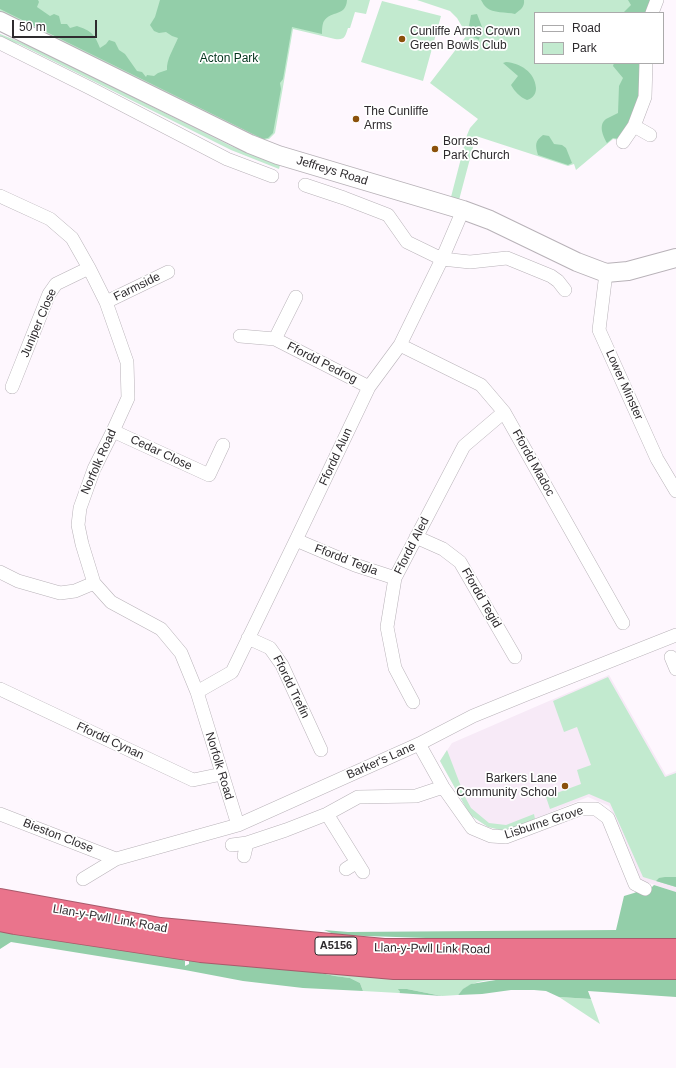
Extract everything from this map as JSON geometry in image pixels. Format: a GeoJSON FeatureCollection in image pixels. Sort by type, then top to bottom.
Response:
{"type":"FeatureCollection","features":[{"type":"Feature","properties":{"kind":"highway","name":"Llan-y-Pwll Link Road"},"geometry":{"type":"LineString","coordinates":[[0,900],[160,929],[384,950],[676,950]]}},
{"type":"Feature","properties":{"kind":"highway","name":"Llan-y-Pwll Link Road"},"geometry":{"type":"LineString","coordinates":[[0,920],[201,951],[394,968],[676,968]]}},
{"type":"Feature","properties":{"kind":"street"},"geometry":{"type":"LineString","coordinates":[[652,12],[657,0]]}},
{"type":"Feature","properties":{"kind":"street","name":"Jeffreys Road"},"geometry":{"type":"LineString","coordinates":[[0,21],[250,144],[278,155],[463,210],[490,220],[577,262],[606,274]]}},
{"type":"Feature","properties":{"kind":"street"},"geometry":{"type":"LineString","coordinates":[[0,43],[227,159],[272,176]]}},
{"type":"Feature","properties":{"kind":"street"},"geometry":{"type":"LineString","coordinates":[[623,142],[634,126],[645,97],[646,64]]}},
{"type":"Feature","properties":{"kind":"street"},"geometry":{"type":"LineString","coordinates":[[634,126],[650,135]]}},
{"type":"Feature","properties":{"kind":"street","name":"Jeffreys Road"},"geometry":{"type":"LineString","coordinates":[[305,186],[344,198],[388,215],[407,242],[442,259],[470,262],[507,258],[550,276],[558,281],[565,290]]}},
{"type":"Feature","properties":{"kind":"street","name":"Norfolk Road"},"geometry":{"type":"LineString","coordinates":[[0,196],[50,219],[72,238],[106,302],[127,362],[128,398],[94,468],[80,508],[78,525],[82,544],[94,583],[111,602],[161,629],[181,653],[197,692],[238,825]]}},
{"type":"Feature","properties":{"kind":"street","name":"Ffordd Alun"},"geometry":{"type":"LineString","coordinates":[[197,692],[232,672],[369,387],[400,345],[442,259],[463,210]]}},
{"type":"Feature","properties":{"kind":"street"},"geometry":{"type":"LineString","coordinates":[[606,274],[628,271],[676,258]]}},
{"type":"Feature","properties":{"kind":"street","name":"Juniper Close"},"geometry":{"type":"LineString","coordinates":[[12,387],[23,377],[49,294],[56,284],[89,268]]}},
{"type":"Feature","properties":{"kind":"street","name":"Farmside"},"geometry":{"type":"LineString","coordinates":[[106,302],[168,272]]}},
{"type":"Feature","properties":{"kind":"street","name":"Lower Minster"},"geometry":{"type":"LineString","coordinates":[[606,274],[599,330],[657,459],[676,491]]}},
{"type":"Feature","properties":{"kind":"street","name":"Ffordd Pedrog"},"geometry":{"type":"LineString","coordinates":[[275,339],[296,297]]}},
{"type":"Feature","properties":{"kind":"street","name":"Ffordd Pedrog"},"geometry":{"type":"LineString","coordinates":[[240,336],[275,339],[369,387]]}},
{"type":"Feature","properties":{"kind":"street","name":"Ffordd Madoc"},"geometry":{"type":"LineString","coordinates":[[400,345],[480,385],[504,412],[623,623]]}},
{"type":"Feature","properties":{"kind":"street","name":"Ffordd Aled"},"geometry":{"type":"LineString","coordinates":[[413,702],[396,668],[387,628],[395,578],[464,446],[504,412]]}},
{"type":"Feature","properties":{"kind":"street","name":"Cedar Close"},"geometry":{"type":"LineString","coordinates":[[113,431],[206,480],[223,445]]}},
{"type":"Feature","properties":{"kind":"street","name":"Ffordd Tegid"},"geometry":{"type":"LineString","coordinates":[[416,537],[443,549],[460,562],[515,657]]}},
{"type":"Feature","properties":{"kind":"street","name":"Ffordd Tegla"},"geometry":{"type":"LineString","coordinates":[[296,540],[355,565],[395,578]]}},
{"type":"Feature","properties":{"kind":"street"},"geometry":{"type":"LineString","coordinates":[[0,572],[18,581],[60,593],[75,591],[94,583]]}},
{"type":"Feature","properties":{"kind":"street","name":"Barker's Lane"},"geometry":{"type":"LineString","coordinates":[[83,879],[116,859],[238,825],[419,744],[473,716],[676,635]]}},
{"type":"Feature","properties":{"kind":"street","name":"Ffordd Trefin"},"geometry":{"type":"LineString","coordinates":[[248,638],[270,648],[282,665],[321,750]]}},
{"type":"Feature","properties":{"kind":"street","name":"Ffordd Cynan"},"geometry":{"type":"LineString","coordinates":[[0,689],[193,780],[222,774]]}},
{"type":"Feature","properties":{"kind":"street","name":"Lisburne Grove"},"geometry":{"type":"LineString","coordinates":[[419,744],[443,787],[472,828],[491,836],[506,838],[580,809],[596,809],[608,818],[636,884],[645,890]]}},
{"type":"Feature","properties":{"kind":"street"},"geometry":{"type":"LineString","coordinates":[[232,845],[246,849],[286,830],[327,814],[358,797],[416,796],[443,787]]}},
{"type":"Feature","properties":{"kind":"street","name":"Bieston Close"},"geometry":{"type":"LineString","coordinates":[[0,814],[116,859]]}},
{"type":"Feature","properties":{"kind":"street"},"geometry":{"type":"LineString","coordinates":[[327,814],[355,868]]}},
{"type":"Feature","properties":{"kind":"shaded area","name":"Barkers Lane Community School"},"geometry":{"type":"Polygon","coordinates":[[[609,675],[666,775],[676,771],[676,892],[640,880],[609,806],[588,797],[505,831],[488,827],[470,815],[440,761],[452,743],[609,675]]]}},
{"type":"Feature","properties":{"kind":"green space","name":"Acton Park"},"geometry":{"type":"Polygon","coordinates":[[[0,0],[370,0],[366,14],[355,12],[350,28],[348,28],[345,36],[341,39],[335,39],[293,29],[275,133],[269,139],[263,140],[0,12],[0,0]]]}},
{"type":"Feature","properties":{"kind":"green space","name":"Acton Park"},"geometry":{"type":"Polygon","coordinates":[[[0,0],[38,0],[39,2],[37,7],[50,16],[54,14],[59,16],[61,24],[67,24],[70,28],[77,26],[92,33],[100,48],[109,40],[115,42],[119,50],[125,54],[137,71],[142,72],[146,77],[147,75],[154,76],[167,70],[169,58],[178,38],[166,32],[159,33],[154,31],[150,25],[155,17],[160,0],[347,0],[344,9],[330,15],[324,21],[322,26],[322,34],[292,27],[283,79],[280,83],[281,89],[273,133],[268,138],[263,139],[0,9],[0,0]]]}},
{"type":"Feature","properties":{"kind":"green space"},"geometry":{"type":"Polygon","coordinates":[[[417,0],[651,0],[647,12],[534,12],[534,64],[642,64],[641,88],[630,122],[620,140],[613,139],[576,170],[574,164],[568,166],[476,136],[459,200],[451,197],[467,135],[470,128],[478,119],[430,83],[467,35],[457,18],[450,11],[417,0]]]}},
{"type":"Feature","properties":{"kind":"green space"},"geometry":{"type":"Polygon","coordinates":[[[481,0],[524,0],[524,5],[515,14],[496,12],[489,10],[481,0]]]}},
{"type":"Feature","properties":{"kind":"green space"},"geometry":{"type":"Polygon","coordinates":[[[628,0],[650,0],[646,12],[624,12],[631,5],[628,0]]]}},
{"type":"Feature","properties":{"kind":"green space","name":"Cunliffe Arms Crown Green Bowls Club"},"geometry":{"type":"Polygon","coordinates":[[[382,1],[441,16],[423,81],[361,62],[382,1]]]}},
{"type":"Feature","properties":{"kind":"green space"},"geometry":{"type":"Polygon","coordinates":[[[477,14],[482,27],[479,40],[473,37],[469,26],[471,15],[477,14]]]}},
{"type":"Feature","properties":{"kind":"green space"},"geometry":{"type":"Polygon","coordinates":[[[0,34],[35,48],[231,146],[280,165],[279,169],[231,150],[19,44],[0,39],[0,34]]]}},
{"type":"Feature","properties":{"kind":"green space"},"geometry":{"type":"Polygon","coordinates":[[[506,62],[521,66],[530,73],[535,82],[536,90],[534,96],[527,100],[524,99],[513,88],[511,85],[518,76],[503,63],[506,62]]]}},
{"type":"Feature","properties":{"kind":"green space"},"geometry":{"type":"Polygon","coordinates":[[[614,64],[641,64],[640,89],[632,115],[619,139],[613,138],[607,143],[603,134],[602,124],[606,119],[618,113],[619,86],[623,78],[613,66],[614,64]]]}},
{"type":"Feature","properties":{"kind":"green space"},"geometry":{"type":"Polygon","coordinates":[[[543,135],[549,136],[554,144],[562,145],[566,148],[572,163],[568,165],[538,155],[536,144],[538,139],[543,135]]]}},
{"type":"Feature","properties":{"kind":"green space"},"geometry":{"type":"Polygon","coordinates":[[[608,677],[665,777],[676,773],[676,887],[643,877],[610,803],[589,794],[550,809],[546,797],[581,784],[577,770],[591,765],[577,727],[564,732],[553,701],[608,677]]]}},
{"type":"Feature","properties":{"kind":"green space"},"geometry":{"type":"Polygon","coordinates":[[[447,750],[465,797],[471,808],[489,823],[506,825],[534,814],[535,819],[505,831],[488,827],[470,815],[440,761],[447,750]]]}},
{"type":"Feature","properties":{"kind":"green space"},"geometry":{"type":"Polygon","coordinates":[[[676,877],[676,887],[656,881],[659,878],[676,877]]]}},
{"type":"Feature","properties":{"kind":"green space"},"geometry":{"type":"Polygon","coordinates":[[[654,885],[676,892],[676,940],[588,938],[456,939],[336,935],[324,930],[348,932],[616,930],[624,896],[641,890],[647,892],[654,885]]]}},
{"type":"Feature","properties":{"kind":"green space"},"geometry":{"type":"Polygon","coordinates":[[[0,925],[172,955],[185,961],[185,966],[189,964],[189,958],[316,972],[350,978],[360,983],[363,991],[303,988],[243,981],[185,970],[11,942],[0,949],[0,925]]]}},
{"type":"Feature","properties":{"kind":"green space"},"geometry":{"type":"Polygon","coordinates":[[[317,972],[502,979],[478,982],[468,986],[458,995],[442,996],[407,989],[399,990],[399,993],[363,991],[360,983],[350,978],[317,972]]]}},
{"type":"Feature","properties":{"kind":"green space"},"geometry":{"type":"Polygon","coordinates":[[[676,978],[676,997],[588,991],[591,999],[559,997],[546,991],[534,990],[511,990],[482,994],[458,995],[463,989],[471,984],[502,979],[676,978]]]}},
{"type":"Feature","properties":{"kind":"green space"},"geometry":{"type":"Polygon","coordinates":[[[398,989],[407,989],[442,996],[399,993],[400,992],[398,989]]]}},
{"type":"Feature","properties":{"kind":"green space"},"geometry":{"type":"Polygon","coordinates":[[[559,997],[591,999],[600,1024],[559,997]]]}},
{"type":"Feature","properties":{"kind":"place","name":"Cunliffe Arms Crown Green Bowls Club"},"geometry":{"type":"Point","coordinates":[402,39]}},
{"type":"Feature","properties":{"kind":"place","name":"The Cunliffe Arms"},"geometry":{"type":"Point","coordinates":[356,119]}},
{"type":"Feature","properties":{"kind":"place","name":"Borras Park Church"},"geometry":{"type":"Point","coordinates":[435,149]}},
{"type":"Feature","properties":{"kind":"place","name":"Barkers Lane Community School"},"geometry":{"type":"Point","coordinates":[565,786]}}]}
